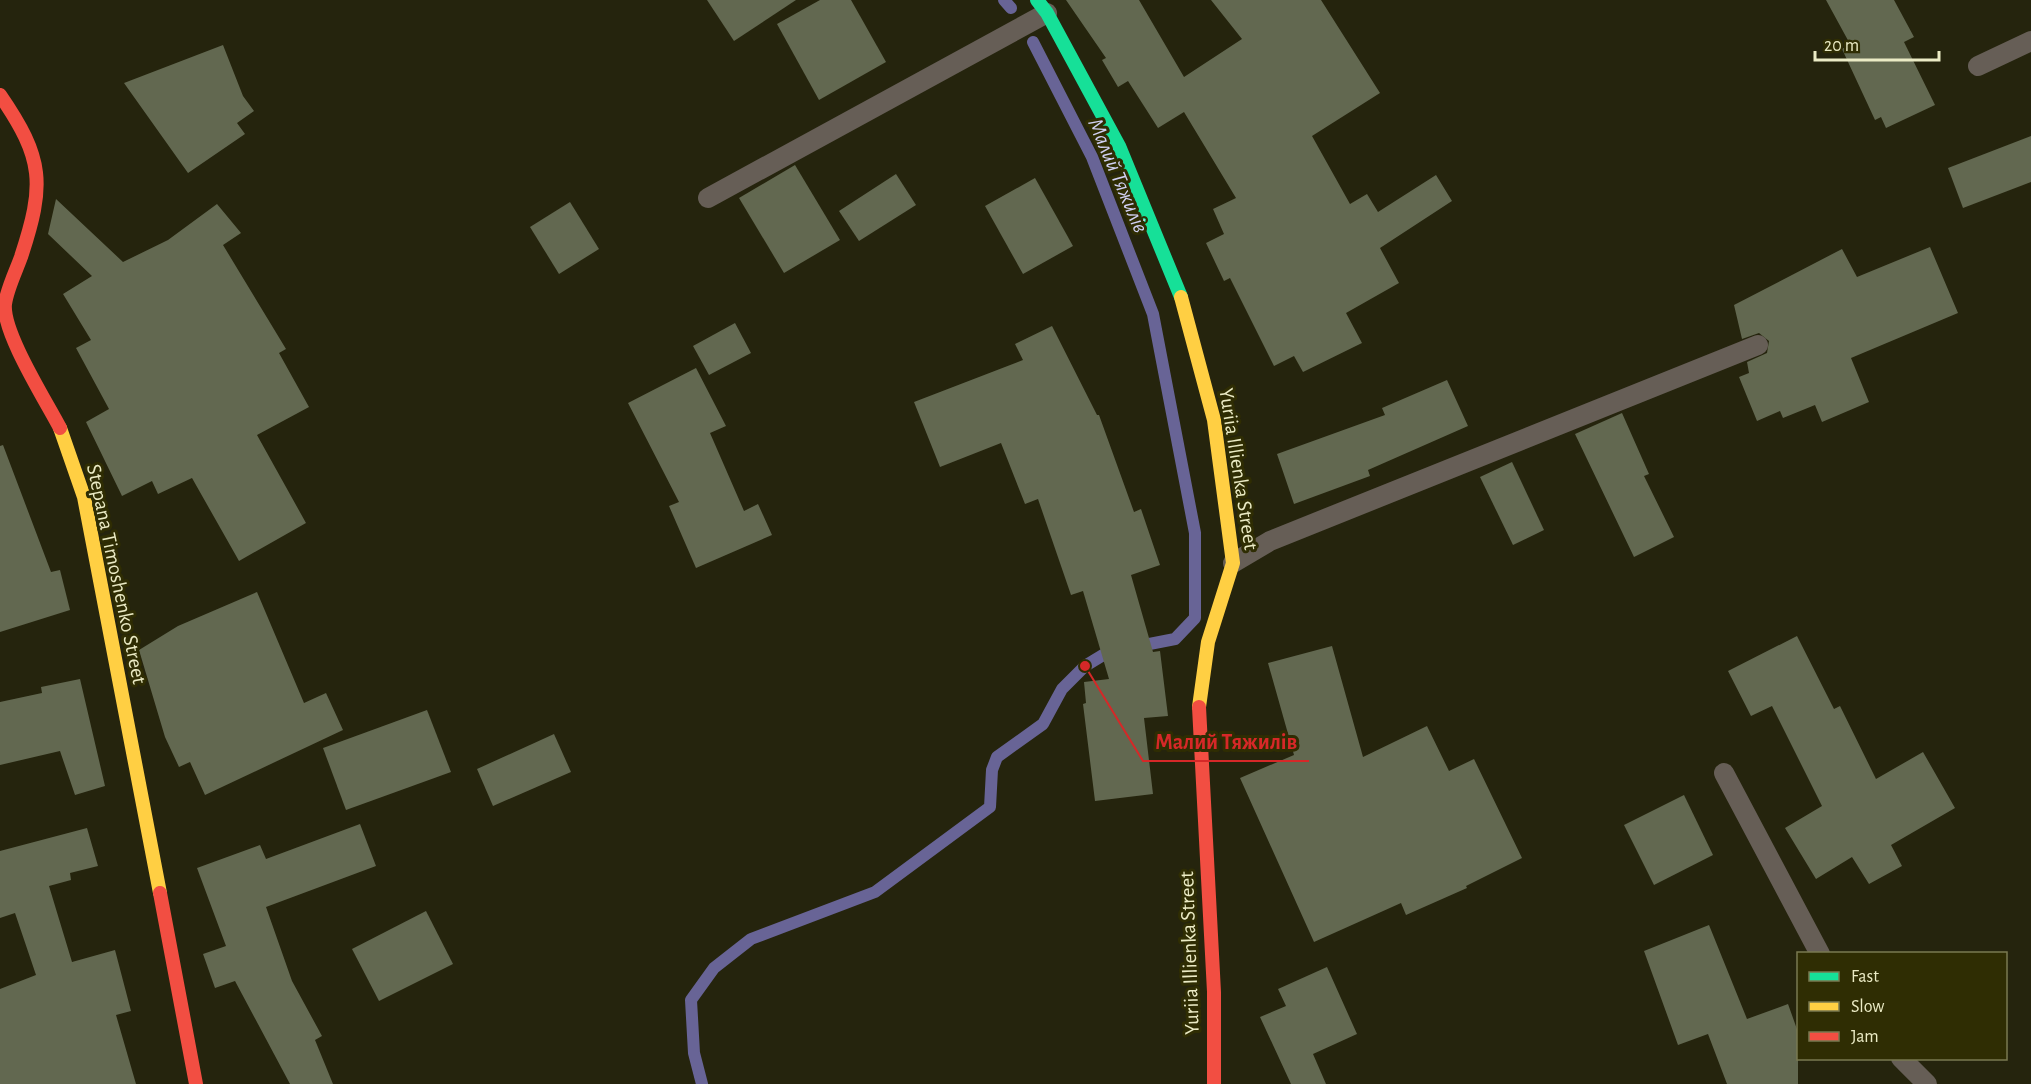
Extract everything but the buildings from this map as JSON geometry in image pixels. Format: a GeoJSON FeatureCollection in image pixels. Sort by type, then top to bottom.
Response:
{"type":"FeatureCollection","features":[{"type":"Feature","properties":{"kind":"street","name":"Yuriia Illienka Street"},"geometry":{"type":"LineString","coordinates":[[1042,6],[1119,146],[1184,306],[1214,420],[1233,563],[1208,642],[1198,711],[1214,992],[1214,1084]]}},
{"type":"Feature","properties":{"kind":"street","name":"Stepana Timoshenko Street"},"geometry":{"type":"LineString","coordinates":[[0,95],[16,118],[36,162],[38,195],[32,226],[5,304],[7,326],[62,432],[84,497],[196,1084]]}},
{"type":"Feature","properties":{"kind":"lane"},"geometry":{"type":"LineString","coordinates":[[708,198],[1042,6]]}},
{"type":"Feature","properties":{"kind":"lane"},"geometry":{"type":"LineString","coordinates":[[1978,66],[2031,41]]}},
{"type":"Feature","properties":{"kind":"lane"},"geometry":{"type":"LineString","coordinates":[[1233,563],[1270,542],[1758,345]]}},
{"type":"Feature","properties":{"kind":"lane"},"geometry":{"type":"LineString","coordinates":[[1724,772],[1819,952]]}},
{"type":"Feature","properties":{"kind":"lane"},"geometry":{"type":"LineString","coordinates":[[1902,1060],[1927,1084]]}},
{"type":"Feature","properties":{"kind":"waterway","name":"Малий Тяжилів"},"geometry":{"type":"LineString","coordinates":[[1004,0],[1011,8]]}},
{"type":"Feature","properties":{"kind":"waterway","name":"Малий Тяжилів"},"geometry":{"type":"LineString","coordinates":[[1033,42],[1092,157],[1153,314],[1195,533],[1195,618],[1175,639],[1134,647]]}},
{"type":"Feature","properties":{"kind":"waterway","name":"Малий Тяжилів"},"geometry":{"type":"LineString","coordinates":[[702,1084],[694,1053],[691,1000],[714,968],[751,939],[875,892],[990,807],[992,770],[997,757],[1043,724],[1062,689],[1085,666],[1108,652],[1117,650]]}},
{"type":"Feature","properties":{"kind":"traffic: fast"},"geometry":{"type":"LineString","coordinates":[[1037,0],[1047,13],[1119,146],[1181,297]]}},
{"type":"Feature","properties":{"kind":"traffic: slow"},"geometry":{"type":"LineString","coordinates":[[1181,297],[1214,420],[1233,563],[1208,642],[1199,707]]}},
{"type":"Feature","properties":{"kind":"traffic: slow"},"geometry":{"type":"LineString","coordinates":[[60,428],[84,497],[160,893]]}},
{"type":"Feature","properties":{"kind":"traffic: jam"},"geometry":{"type":"LineString","coordinates":[[0,95],[15,117],[32,155],[37,191],[29,232],[6,298],[6,316],[17,348],[60,428]]}},
{"type":"Feature","properties":{"kind":"traffic: jam"},"geometry":{"type":"LineString","coordinates":[[1199,707],[1214,992],[1214,1084]]}},
{"type":"Feature","properties":{"kind":"traffic: jam"},"geometry":{"type":"LineString","coordinates":[[160,893],[196,1084]]}},
{"type":"Feature","properties":{"kind":"place","name":"Малий Тяжилів"},"geometry":{"type":"Point","coordinates":[1085,666]}}]}
